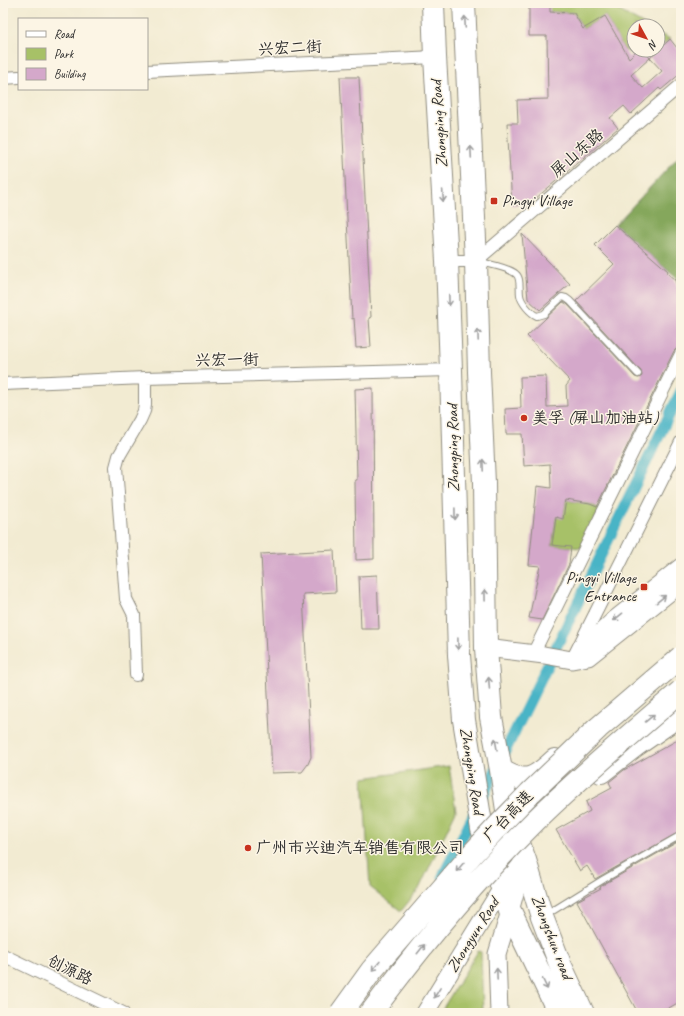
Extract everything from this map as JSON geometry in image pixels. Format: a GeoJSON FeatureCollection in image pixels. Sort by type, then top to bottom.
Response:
{"type":"FeatureCollection","features":[{"type":"Feature","properties":{"kind":"highway","name":"Zhongping Road"},"geometry":{"type":"LineString","coordinates":[[433,3],[448,261],[459,655],[464,720],[482,829],[502,888]]}},
{"type":"Feature","properties":{"kind":"highway","name":"Zhongping Road"},"geometry":{"type":"LineString","coordinates":[[464,3],[476,261],[484,482],[486,648],[492,717],[507,810],[525,860]]}},
{"type":"Feature","properties":{"kind":"highway"},"geometry":{"type":"LineString","coordinates":[[501,770],[511,776],[528,779],[546,768],[681,645]]}},
{"type":"Feature","properties":{"kind":"highway","name":"广台高速"},"geometry":{"type":"LineString","coordinates":[[341,1013],[372,970],[442,888],[500,824],[598,728],[681,657]]}},
{"type":"Feature","properties":{"kind":"highway","name":"广台高速"},"geometry":{"type":"LineString","coordinates":[[372,1013],[416,954],[484,874],[562,795],[681,691]]}},
{"type":"Feature","properties":{"kind":"highway"},"geometry":{"type":"LineString","coordinates":[[495,866],[502,871],[510,871],[517,868],[525,860],[536,832],[573,796],[631,749],[681,714]]}},
{"type":"Feature","properties":{"kind":"highway","name":"Zhongshun road"},"geometry":{"type":"LineString","coordinates":[[525,860],[542,917],[560,964],[583,1013]]}},
{"type":"Feature","properties":{"kind":"highway","name":"Zhongshun road"},"geometry":{"type":"LineString","coordinates":[[502,888],[510,911],[559,1013]]}},
{"type":"Feature","properties":{"kind":"street","name":"兴宏二街"},"geometry":{"type":"LineString","coordinates":[[148,71],[435,56]]}},
{"type":"Feature","properties":{"kind":"street"},"geometry":{"type":"LineString","coordinates":[[3,78],[18,77]]}},
{"type":"Feature","properties":{"kind":"street","name":"屏山东路"},"geometry":{"type":"LineString","coordinates":[[476,261],[681,85]]}},
{"type":"Feature","properties":{"kind":"street"},"geometry":{"type":"LineString","coordinates":[[448,261],[476,261]]}},
{"type":"Feature","properties":{"kind":"street"},"geometry":{"type":"LineString","coordinates":[[538,654],[681,354]]}},
{"type":"Feature","properties":{"kind":"street","name":"兴宏一街"},"geometry":{"type":"LineString","coordinates":[[3,384],[144,378],[451,370]]}},
{"type":"Feature","properties":{"kind":"street"},"geometry":{"type":"LineString","coordinates":[[136,676],[134,615],[126,599],[116,467],[119,456],[144,411],[144,378]]}},
{"type":"Feature","properties":{"kind":"street"},"geometry":{"type":"LineString","coordinates":[[572,660],[681,442]]}},
{"type":"Feature","properties":{"kind":"street"},"geometry":{"type":"LineString","coordinates":[[572,660],[613,621],[681,567]]}},
{"type":"Feature","properties":{"kind":"street"},"geometry":{"type":"LineString","coordinates":[[486,648],[538,654],[572,660],[588,657],[681,583]]}},
{"type":"Feature","properties":{"kind":"street"},"geometry":{"type":"LineString","coordinates":[[499,1013],[497,954],[525,860]]}},
{"type":"Feature","properties":{"kind":"street","name":"Zhongyun Road"},"geometry":{"type":"LineString","coordinates":[[425,1013],[502,888],[525,860]]}},
{"type":"Feature","properties":{"kind":"street","name":"创源路"},"geometry":{"type":"LineString","coordinates":[[3,955],[123,1013]]}},
{"type":"Feature","properties":{"kind":"lane"},"geometry":{"type":"LineString","coordinates":[[476,261],[510,270],[515,273],[519,277],[520,296],[523,302],[537,316],[544,314],[562,297],[566,298],[638,374]]}},
{"type":"Feature","properties":{"kind":"lane"},"geometry":{"type":"LineString","coordinates":[[542,917],[604,879],[681,835]]}},
{"type":"Feature","properties":{"kind":"green space"},"geometry":{"type":"Polygon","coordinates":[[[542,3],[606,3],[632,18],[626,18],[626,50],[623,48],[605,16],[583,29],[574,13],[550,12],[542,3]]]}},
{"type":"Feature","properties":{"kind":"green space"},"geometry":{"type":"Polygon","coordinates":[[[666,37],[670,39],[666,43],[666,37]]]}},
{"type":"Feature","properties":{"kind":"green space"},"geometry":{"type":"Polygon","coordinates":[[[681,154],[681,282],[615,225],[681,154]]]}},
{"type":"Feature","properties":{"kind":"green space"},"geometry":{"type":"Polygon","coordinates":[[[566,500],[590,504],[600,509],[581,548],[552,545],[556,517],[563,518],[566,500]]]}},
{"type":"Feature","properties":{"kind":"green space"},"geometry":{"type":"Polygon","coordinates":[[[449,766],[456,811],[419,889],[401,911],[370,887],[363,778],[449,766]]]}},
{"type":"Feature","properties":{"kind":"green space"},"geometry":{"type":"Polygon","coordinates":[[[478,951],[481,952],[483,1013],[440,1013],[478,951]]]}},
{"type":"Feature","properties":{"kind":"building"},"geometry":{"type":"Polygon","coordinates":[[[529,3],[550,3],[550,12],[574,13],[583,29],[605,16],[626,53],[626,58],[650,58],[666,58],[666,43],[670,39],[681,53],[681,73],[661,90],[659,88],[631,114],[624,106],[610,118],[618,128],[528,205],[512,205],[507,123],[518,123],[517,100],[548,99],[547,36],[529,36],[529,3]],[[650,58],[631,75],[643,88],[662,71],[650,58]]]}},
{"type":"Feature","properties":{"kind":"building"},"geometry":{"type":"Polygon","coordinates":[[[340,77],[359,77],[371,317],[369,318],[371,347],[356,348],[354,318],[352,319],[340,77]]]}},
{"type":"Feature","properties":{"kind":"building"},"geometry":{"type":"Polygon","coordinates":[[[615,225],[668,271],[667,273],[675,280],[677,286],[681,289],[681,345],[674,351],[597,507],[590,504],[566,500],[563,519],[556,517],[552,545],[571,547],[569,564],[542,620],[529,618],[540,566],[529,565],[537,486],[551,488],[550,464],[524,466],[522,434],[506,434],[505,409],[521,408],[520,377],[546,376],[547,407],[567,406],[566,386],[570,381],[527,336],[563,302],[567,304],[635,377],[639,378],[642,376],[641,371],[576,301],[614,264],[595,245],[615,225]]]}},
{"type":"Feature","properties":{"kind":"building"},"geometry":{"type":"Polygon","coordinates":[[[522,234],[570,284],[540,310],[528,299],[522,234]]]}},
{"type":"Feature","properties":{"kind":"building"},"geometry":{"type":"Polygon","coordinates":[[[373,388],[374,559],[356,560],[355,480],[357,480],[355,389],[373,388]]]}},
{"type":"Feature","properties":{"kind":"building"},"geometry":{"type":"Polygon","coordinates":[[[334,550],[336,592],[303,594],[311,757],[302,772],[272,773],[261,554],[334,550]]]}},
{"type":"Feature","properties":{"kind":"building"},"geometry":{"type":"Polygon","coordinates":[[[377,575],[379,629],[361,629],[359,576],[377,575]]]}},
{"type":"Feature","properties":{"kind":"building"},"geometry":{"type":"Polygon","coordinates":[[[681,738],[681,831],[595,879],[587,866],[580,871],[556,830],[590,811],[586,802],[612,788],[609,782],[624,770],[681,738]]]}},
{"type":"Feature","properties":{"kind":"building"},"geometry":{"type":"Polygon","coordinates":[[[681,840],[681,1001],[660,1013],[638,1013],[577,901],[681,840]]]}},
{"type":"Feature","properties":{"kind":"waterway"},"geometry":{"type":"LineString","coordinates":[[443,876],[681,391]]}},
{"type":"Feature","properties":{"kind":"place","name":"Pingyi Village"},"geometry":{"type":"Point","coordinates":[494,201]}},
{"type":"Feature","properties":{"kind":"place","name":"美孚 (屏山加油站)"},"geometry":{"type":"Point","coordinates":[524,418]}},
{"type":"Feature","properties":{"kind":"place","name":"Pingyi Village Entrance"},"geometry":{"type":"Point","coordinates":[644,587]}},
{"type":"Feature","properties":{"kind":"place","name":"广州市兴迪汽车销售有限公司"},"geometry":{"type":"Point","coordinates":[248,848]}}]}
